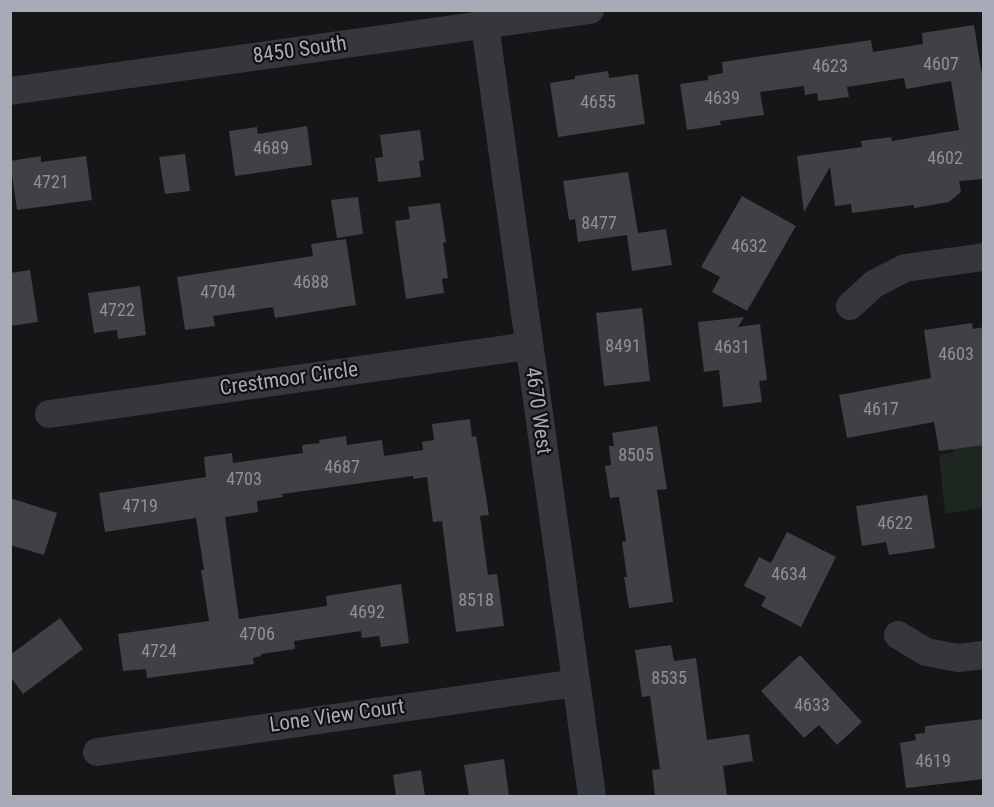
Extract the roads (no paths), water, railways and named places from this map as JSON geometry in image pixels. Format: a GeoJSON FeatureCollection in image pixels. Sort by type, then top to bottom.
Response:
{"type":"FeatureCollection","features":[{"type":"Feature","properties":{"kind":"street","name":"8450 South"},"geometry":{"type":"LineString","coordinates":[[10,91],[590,10]]}},
{"type":"Feature","properties":{"kind":"street","name":"4670 West"},"geometry":{"type":"LineString","coordinates":[[484,25],[592,796]]}},
{"type":"Feature","properties":{"kind":"street"},"geometry":{"type":"LineString","coordinates":[[850,306],[874,284],[905,268],[984,257]]}},
{"type":"Feature","properties":{"kind":"street","name":"Crestmoor Circle"},"geometry":{"type":"LineString","coordinates":[[49,414],[528,346]]}},
{"type":"Feature","properties":{"kind":"street"},"geometry":{"type":"LineString","coordinates":[[898,634],[926,652],[958,658],[984,655]]}},
{"type":"Feature","properties":{"kind":"street","name":"Lone View Court"},"geometry":{"type":"LineString","coordinates":[[97,752],[576,683]]}}]}
